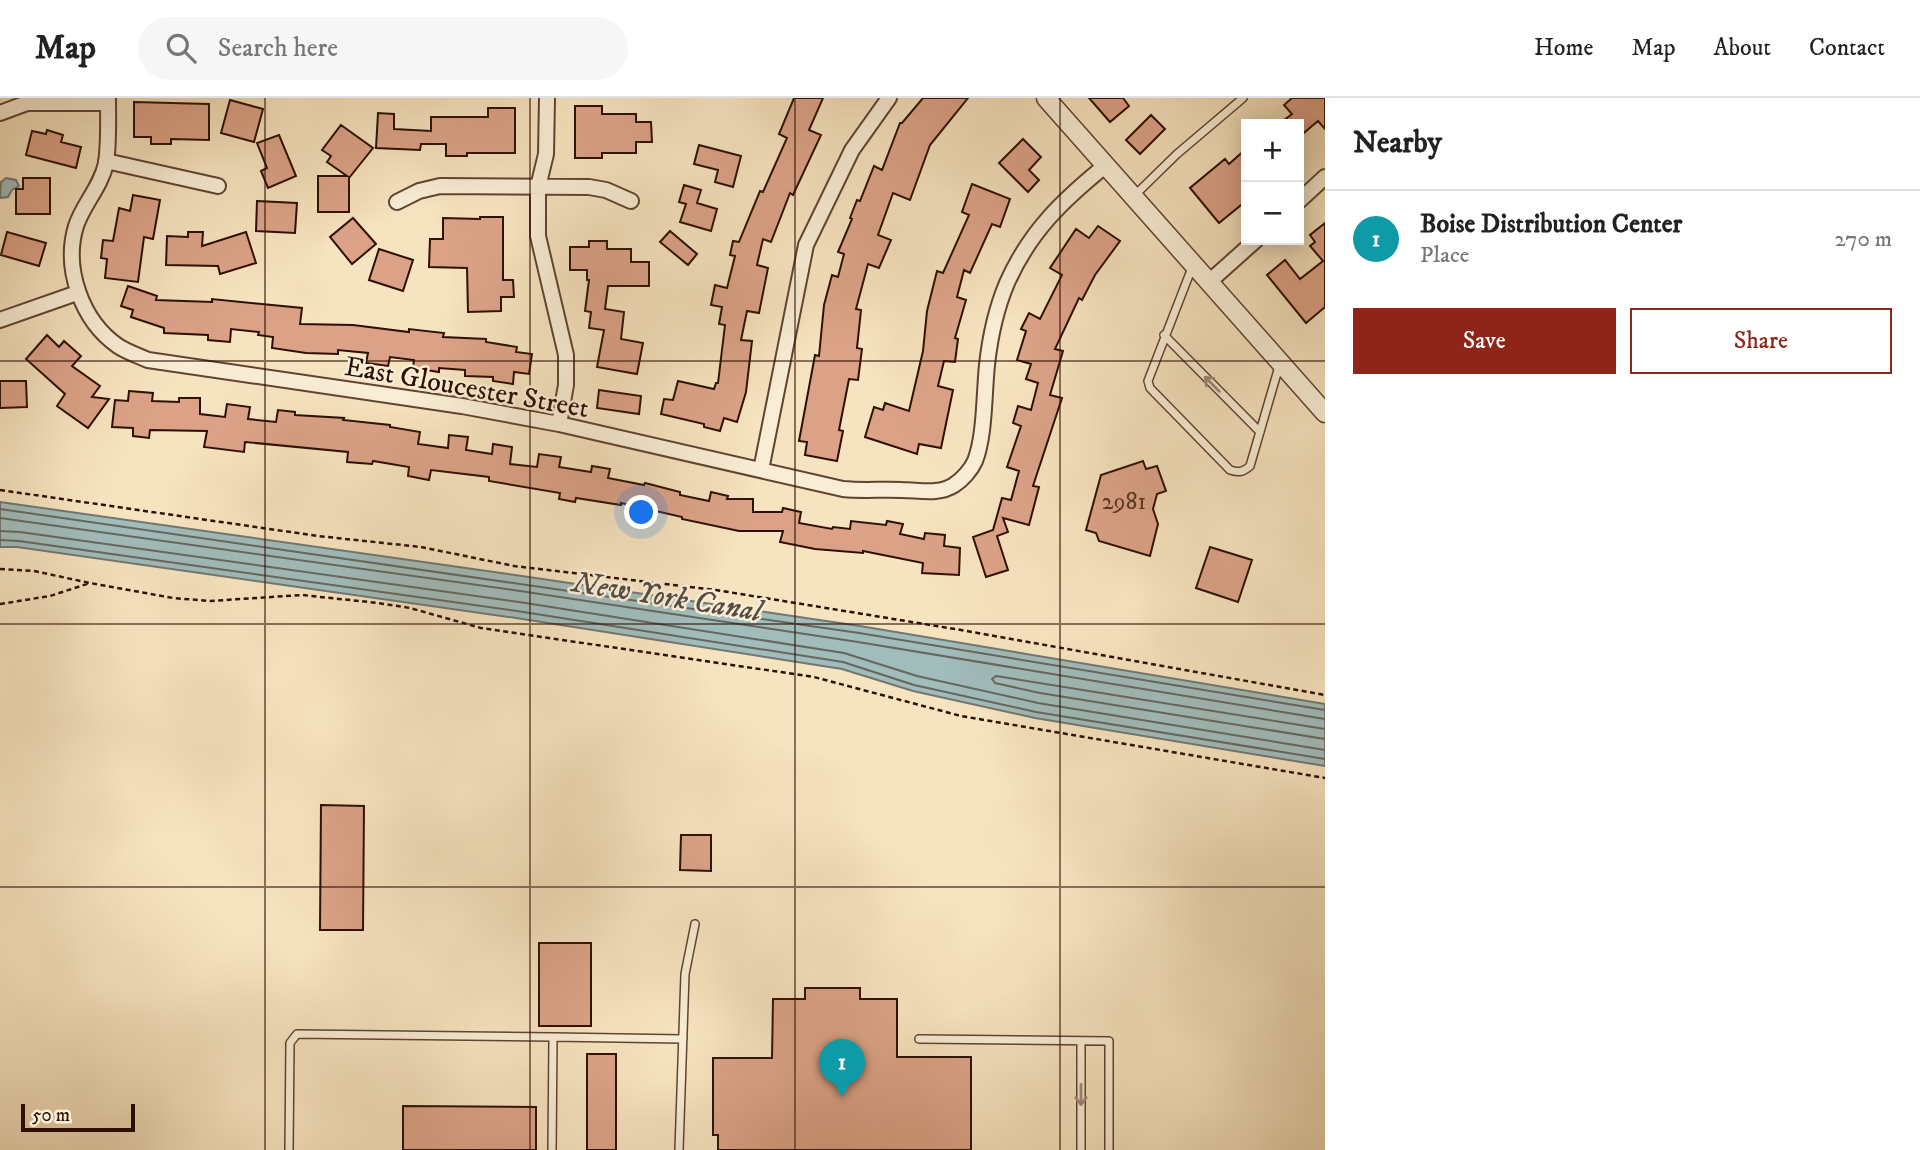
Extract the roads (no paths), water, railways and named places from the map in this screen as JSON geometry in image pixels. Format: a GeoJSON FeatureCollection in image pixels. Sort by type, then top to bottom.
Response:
{"type":"FeatureCollection","features":[{"type":"Feature","properties":{"kind":"street"},"geometry":{"type":"LineString","coordinates":[[547,98],[547,154],[538,187],[538,236],[566,355],[566,385],[559,424]]}},
{"type":"Feature","properties":{"kind":"street"},"geometry":{"type":"LineString","coordinates":[[761,470],[806,245],[852,150],[888,98]]}},
{"type":"Feature","properties":{"kind":"street"},"geometry":{"type":"LineString","coordinates":[[1046,98],[1325,413]]}},
{"type":"Feature","properties":{"kind":"street"},"geometry":{"type":"LineString","coordinates":[[0,113],[27,103],[108,100],[106,161],[100,182],[76,226],[73,250],[77,293],[0,320]]}},
{"type":"Feature","properties":{"kind":"street"},"geometry":{"type":"LineString","coordinates":[[106,161],[218,186]]}},
{"type":"Feature","properties":{"kind":"street","name":"East Gloucester Street"},"geometry":{"type":"LineString","coordinates":[[77,293],[97,324],[118,346],[148,360],[462,406],[559,424],[843,489],[867,492],[933,491],[954,485],[967,474],[975,461],[993,323],[1020,257],[1052,212],[1106,165]]}},
{"type":"Feature","properties":{"kind":"street"},"geometry":{"type":"LineString","coordinates":[[1304,196],[1325,177]]}},
{"type":"Feature","properties":{"kind":"street"},"geometry":{"type":"LineString","coordinates":[[397,202],[419,191],[440,186],[589,187],[607,190],[631,201]]}},
{"type":"Feature","properties":{"kind":"street"},"geometry":{"type":"LineString","coordinates":[[1209,282],[1250,245]]}},
{"type":"Feature","properties":{"kind":"lane"},"geometry":{"type":"LineString","coordinates":[[1133,196],[1243,98]]}},
{"type":"Feature","properties":{"kind":"lane"},"geometry":{"type":"LineString","coordinates":[[1193,264],[1148,381],[1150,388],[1230,470],[1244,471],[1250,466],[1280,362]]}},
{"type":"Feature","properties":{"kind":"lane"},"geometry":{"type":"LineString","coordinates":[[1164,335],[1260,432]]}},
{"type":"Feature","properties":{"kind":"lane"},"geometry":{"type":"LineString","coordinates":[[679,1150],[685,974],[695,923]]}},
{"type":"Feature","properties":{"kind":"lane"},"geometry":{"type":"LineString","coordinates":[[289,1150],[290,1043],[297,1034],[683,1039]]}},
{"type":"Feature","properties":{"kind":"lane"},"geometry":{"type":"LineString","coordinates":[[552,1037],[552,1150]]}},
{"type":"Feature","properties":{"kind":"lane"},"geometry":{"type":"LineString","coordinates":[[919,1039],[1109,1041],[1109,1150]]}},
{"type":"Feature","properties":{"kind":"lane"},"geometry":{"type":"LineString","coordinates":[[1081,1041],[1081,1150]]}},
{"type":"Feature","properties":{"kind":"water"},"geometry":{"type":"Polygon","coordinates":[[[6,178],[16,180],[19,186],[12,190],[8,197],[0,198],[1,182],[6,178]]]}},
{"type":"Feature","properties":{"kind":"water"},"geometry":{"type":"Polygon","coordinates":[[[0,502],[860,626],[1325,704],[1325,766],[1035,718],[913,691],[842,669],[516,618],[17,547],[0,547],[0,502]]]}},
{"type":"Feature","properties":{"kind":"place","name":"Boise Distribution Center"},"geometry":{"type":"Point","coordinates":[842,1097]}},
{"type":"Feature","properties":{"kind":"water label","name":"New York Canal"},"geometry":{"type":"Point","coordinates":[667,596]}}]}
